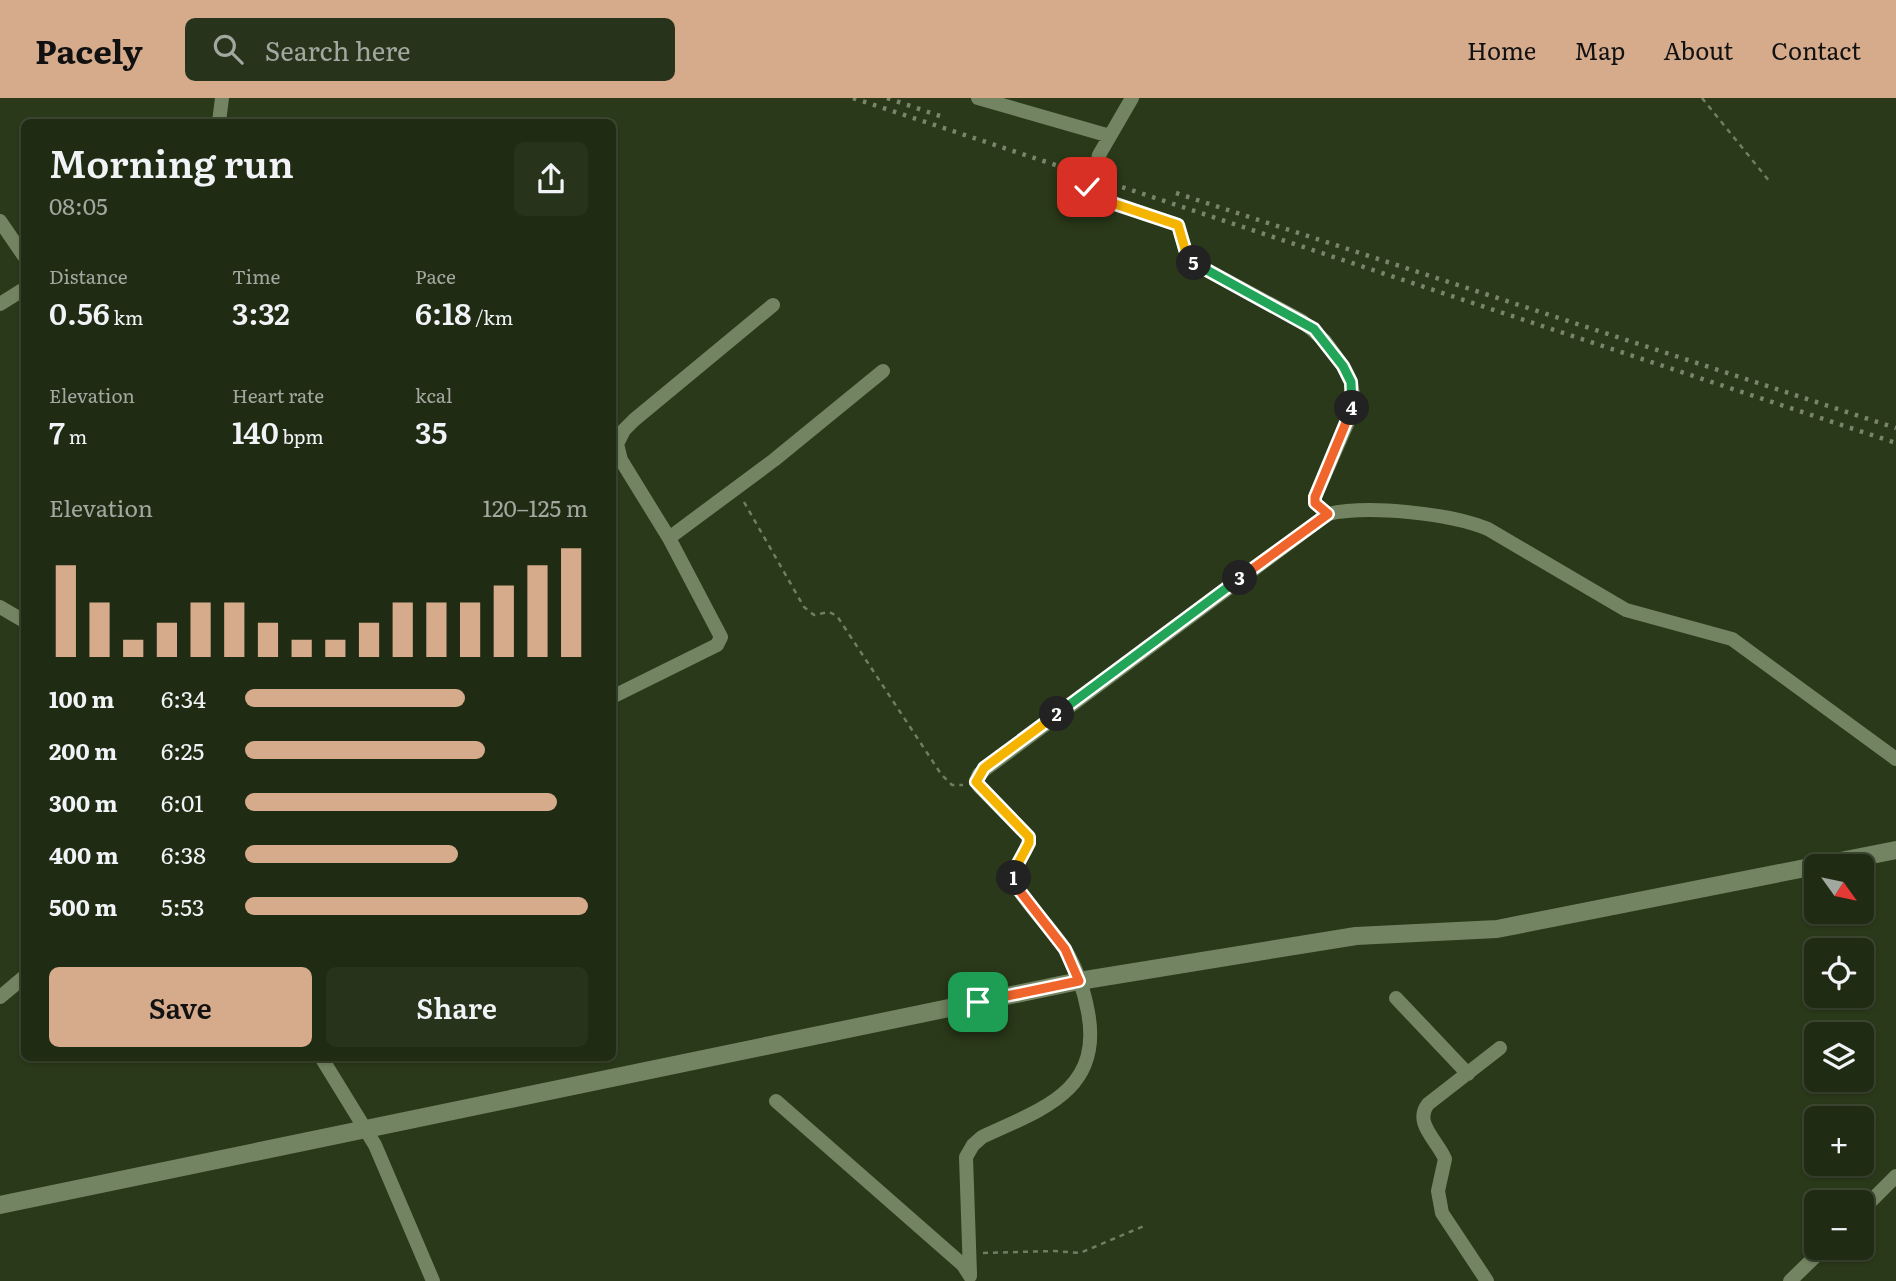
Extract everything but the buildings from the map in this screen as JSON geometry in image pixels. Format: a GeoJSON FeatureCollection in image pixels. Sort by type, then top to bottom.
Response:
{"type":"FeatureCollection","features":[{"type":"Feature","properties":{"kind":"main road"},"geometry":{"type":"LineString","coordinates":[[0,1205],[1079,981],[1356,936],[1497,929],[1896,850]]}},
{"type":"Feature","properties":{"kind":"street"},"geometry":{"type":"LineString","coordinates":[[219,119],[222,98]]}},
{"type":"Feature","properties":{"kind":"street"},"geometry":{"type":"LineString","coordinates":[[978,98],[1110,136]]}},
{"type":"Feature","properties":{"kind":"street"},"geometry":{"type":"LineString","coordinates":[[1099,155],[1132,98]]}},
{"type":"Feature","properties":{"kind":"street"},"geometry":{"type":"LineString","coordinates":[[1088,181],[1087,191],[1091,195],[1178,225],[1184,248],[1194,262],[1302,321],[1325,341],[1351,382],[1354,401],[1348,422],[1315,497],[1315,503],[1328,514]]}},
{"type":"Feature","properties":{"kind":"street"},"geometry":{"type":"LineString","coordinates":[[0,221],[21,252]]}},
{"type":"Feature","properties":{"kind":"street"},"geometry":{"type":"LineString","coordinates":[[0,304],[21,291]]}},
{"type":"Feature","properties":{"kind":"street"},"geometry":{"type":"LineString","coordinates":[[616,694],[721,641],[720,634],[669,538],[621,460],[617,444],[620,435],[634,420],[773,304]]}},
{"type":"Feature","properties":{"kind":"street"},"geometry":{"type":"LineString","coordinates":[[669,538],[736,489],[883,371]]}},
{"type":"Feature","properties":{"kind":"street"},"geometry":{"type":"LineString","coordinates":[[970,1278],[966,1157],[973,1144],[982,1137],[1059,1097],[1073,1085],[1085,1069],[1092,1032],[1079,981],[1065,949],[1014,882],[1013,873],[1029,843],[1029,837],[976,782],[984,768],[1328,514],[1343,511],[1434,514],[1471,522],[1488,529],[1639,616],[1706,630],[1732,639],[1896,759]]}},
{"type":"Feature","properties":{"kind":"street"},"geometry":{"type":"LineString","coordinates":[[0,607],[21,619]]}},
{"type":"Feature","properties":{"kind":"street"},"geometry":{"type":"LineString","coordinates":[[0,997],[21,979]]}},
{"type":"Feature","properties":{"kind":"street"},"geometry":{"type":"LineString","coordinates":[[1396,998],[1468,1074]]}},
{"type":"Feature","properties":{"kind":"street"},"geometry":{"type":"LineString","coordinates":[[1487,1281],[1442,1213],[1438,1191],[1445,1159],[1423,1123],[1422,1116],[1428,1104],[1500,1048]]}},
{"type":"Feature","properties":{"kind":"street"},"geometry":{"type":"LineString","coordinates":[[324,1061],[367,1129],[433,1281]]}},
{"type":"Feature","properties":{"kind":"street"},"geometry":{"type":"LineString","coordinates":[[776,1101],[970,1278]]}},
{"type":"Feature","properties":{"kind":"street"},"geometry":{"type":"LineString","coordinates":[[1874,1198],[1896,1176]]}},
{"type":"Feature","properties":{"kind":"street"},"geometry":{"type":"LineString","coordinates":[[1790,1281],[1812,1260]]}},
{"type":"Feature","properties":{"kind":"path"},"geometry":{"type":"LineString","coordinates":[[1702,98],[1770,182]]}},
{"type":"Feature","properties":{"kind":"path"},"geometry":{"type":"LineString","coordinates":[[736,489],[808,612],[814,615],[829,612],[842,621],[947,781],[958,786],[976,782]]}},
{"type":"Feature","properties":{"kind":"path"},"geometry":{"type":"LineString","coordinates":[[969,1253],[1080,1253],[1144,1226]]}},
{"type":"Feature","properties":{"kind":"tunnel"},"geometry":{"type":"LineString","coordinates":[[1088,181],[1099,155]]}},
{"type":"Feature","properties":{"kind":"railway"},"geometry":{"type":"LineString","coordinates":[[853,98],[1896,443]]}},
{"type":"Feature","properties":{"kind":"railway"},"geometry":{"type":"LineString","coordinates":[[887,98],[940,116]]}},
{"type":"Feature","properties":{"kind":"railway"},"geometry":{"type":"LineString","coordinates":[[1176,193],[1896,428]]}},
{"type":"Feature","properties":{"kind":"route"},"geometry":{"type":"LineString","coordinates":[[978,1002],[1079,981],[1074,964],[1065,949],[1014,882],[1013,873],[1029,843],[1029,837],[979,786],[976,782],[979,774],[1328,514],[1318,507],[1315,497],[1348,422],[1354,401],[1351,382],[1343,366],[1314,329],[1194,262],[1187,256],[1181,231],[1173,221],[1097,198],[1087,191],[1087,187]]}}]}
